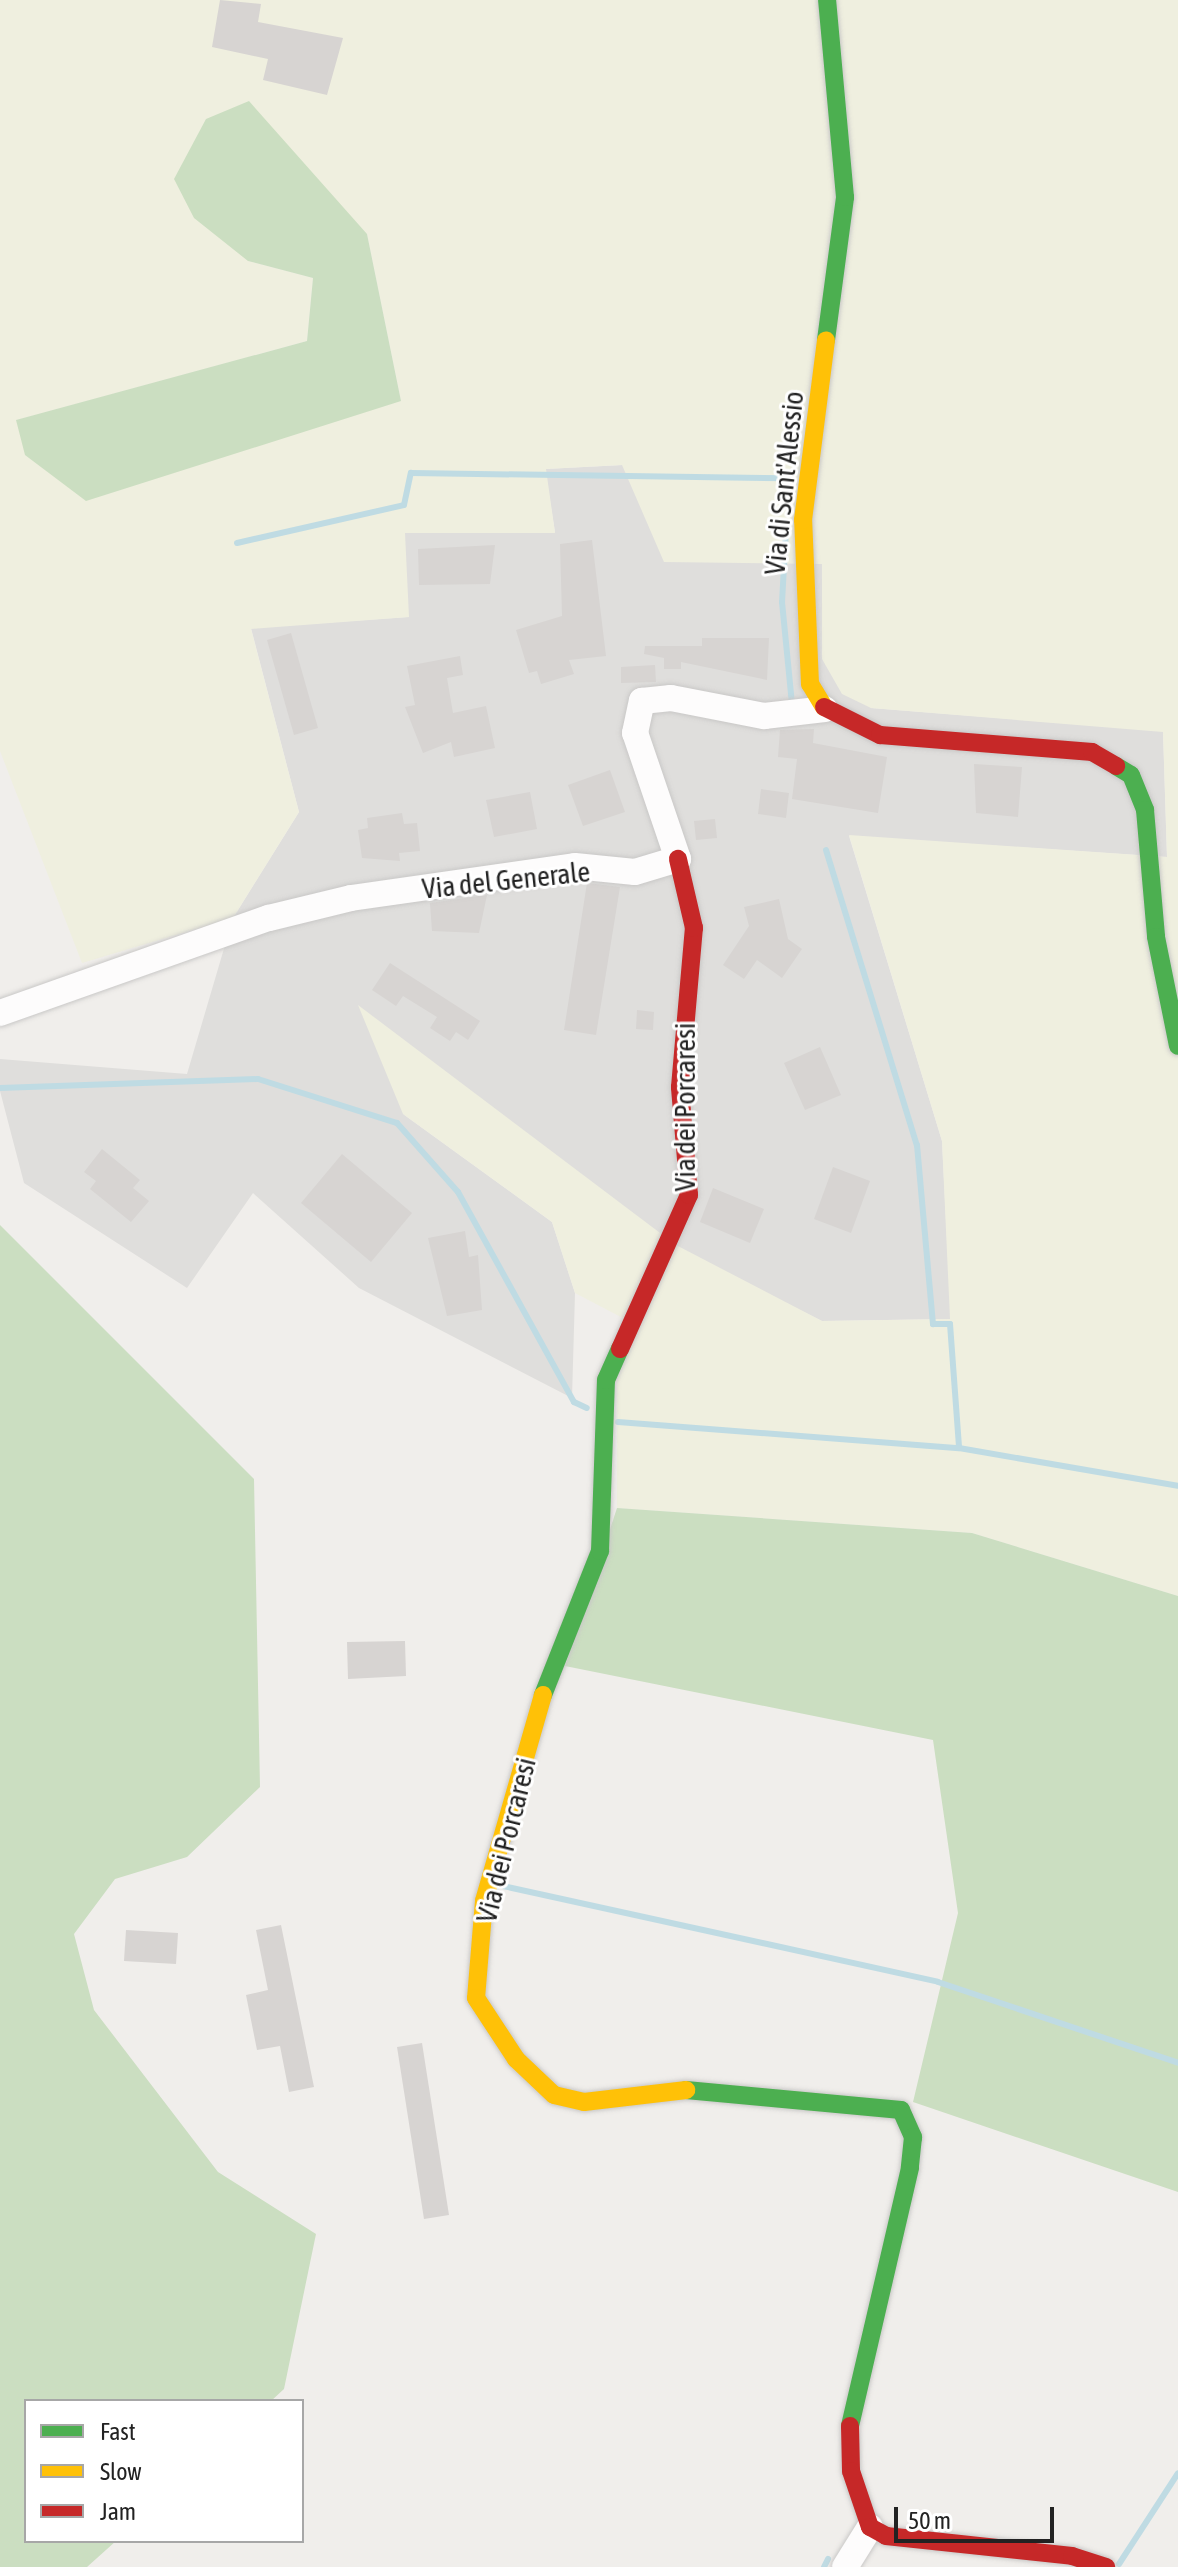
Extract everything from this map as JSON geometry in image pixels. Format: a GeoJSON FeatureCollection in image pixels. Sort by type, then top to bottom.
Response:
{"type":"FeatureCollection","features":[{"type":"Feature","properties":{"kind":"street","name":"Via di Sant'Alessio"},"geometry":{"type":"LineString","coordinates":[[825,709],[805,662],[800,572],[845,197],[827,0]]}},
{"type":"Feature","properties":{"kind":"street"},"geometry":{"type":"LineString","coordinates":[[678,859],[635,733],[642,701],[671,698],[764,716],[825,709],[880,735],[1092,752],[1131,775],[1145,810],[1156,937],[1178,1046]]}},
{"type":"Feature","properties":{"kind":"street","name":"Via del Generale"},"geometry":{"type":"LineString","coordinates":[[0,1013],[269,918],[351,898],[575,866],[635,872],[678,859]]}},
{"type":"Feature","properties":{"kind":"street","name":"Via dei Porcaresi"},"geometry":{"type":"LineString","coordinates":[[678,859],[694,928],[680,1087],[689,1195],[606,1380],[600,1551],[554,1658],[484,1901],[476,1998],[516,2059],[554,2095],[584,2102],[685,2090],[901,2110],[913,2137],[910,2168],[850,2412],[851,2471],[870,2527]]}},
{"type":"Feature","properties":{"kind":"street"},"geometry":{"type":"LineString","coordinates":[[845,2567],[870,2527],[886,2536],[1102,2564]]}},
{"type":"Feature","properties":{"kind":"shaded area"},"geometry":{"type":"Polygon","coordinates":[[[623,465],[822,564],[871,708],[1163,731],[1167,857],[849,836],[942,1141],[951,1319],[822,1321],[403,1114],[552,1222],[575,1293],[572,1398],[359,1288],[253,1193],[187,1288],[24,1183],[0,1091],[0,1059],[187,1074],[233,918],[299,812],[251,628],[408,617],[404,533],[555,532],[545,469],[623,465]]]}},
{"type":"Feature","properties":{"kind":"green space"},"geometry":{"type":"Polygon","coordinates":[[[0,0],[1178,0],[1178,1596],[972,1533],[617,1508],[617,1380],[638,1326],[575,1293],[552,1222],[403,1114],[358,1005],[676,1245],[822,1321],[950,1319],[942,1141],[849,835],[1167,857],[1163,732],[871,708],[842,694],[822,659],[822,564],[664,562],[622,465],[546,469],[555,533],[405,533],[409,617],[251,629],[299,812],[233,918],[82,963],[0,751],[0,0]],[[367,234],[248,261],[313,278],[307,341],[17,420],[401,401],[367,234]]]}},
{"type":"Feature","properties":{"kind":"green space"},"geometry":{"type":"Polygon","coordinates":[[[249,101],[367,234],[401,401],[86,501],[25,455],[16,420],[307,341],[313,278],[248,261],[194,218],[174,179],[206,119],[249,101]]]}},
{"type":"Feature","properties":{"kind":"green space"},"geometry":{"type":"Polygon","coordinates":[[[0,1225],[254,1479],[260,1787],[187,1857],[115,1879],[74,1934],[94,2010],[218,2172],[316,2234],[284,2389],[273,2399],[24,2399],[24,2543],[114,2543],[87,2567],[0,2567],[0,1225]]]}},
{"type":"Feature","properties":{"kind":"green space"},"geometry":{"type":"Polygon","coordinates":[[[617,1508],[972,1533],[1178,1596],[1178,2192],[913,2102],[958,1913],[933,1740],[565,1666],[617,1508]]]}},
{"type":"Feature","properties":{"kind":"building"},"geometry":{"type":"Polygon","coordinates":[[[220,0],[261,4],[258,22],[343,38],[327,95],[263,80],[268,59],[212,47],[220,0]]]}},
{"type":"Feature","properties":{"kind":"building"},"geometry":{"type":"Polygon","coordinates":[[[592,540],[606,656],[569,660],[574,674],[541,684],[537,671],[529,673],[516,630],[562,616],[560,544],[592,540]]]}},
{"type":"Feature","properties":{"kind":"building"},"geometry":{"type":"Polygon","coordinates":[[[495,545],[490,584],[419,585],[418,549],[495,545]]]}},
{"type":"Feature","properties":{"kind":"building"},"geometry":{"type":"Polygon","coordinates":[[[291,633],[318,728],[294,735],[267,640],[291,633]]]}},
{"type":"Feature","properties":{"kind":"building"},"geometry":{"type":"Polygon","coordinates":[[[702,638],[769,638],[767,680],[681,662],[681,669],[664,669],[664,658],[644,654],[645,646],[702,646],[702,638]]]}},
{"type":"Feature","properties":{"kind":"building"},"geometry":{"type":"Polygon","coordinates":[[[460,656],[463,675],[447,678],[453,713],[486,706],[495,748],[454,757],[451,742],[423,753],[405,707],[415,705],[407,666],[460,656]]]}},
{"type":"Feature","properties":{"kind":"building"},"geometry":{"type":"Polygon","coordinates":[[[655,665],[656,682],[621,683],[621,667],[655,665]]]}},
{"type":"Feature","properties":{"kind":"building"},"geometry":{"type":"Polygon","coordinates":[[[814,729],[813,743],[887,757],[878,813],[792,799],[797,759],[778,757],[780,730],[814,729]]]}},
{"type":"Feature","properties":{"kind":"building"},"geometry":{"type":"Polygon","coordinates":[[[974,764],[1022,767],[1018,817],[976,813],[974,764]]]}},
{"type":"Feature","properties":{"kind":"building"},"geometry":{"type":"Polygon","coordinates":[[[610,770],[625,812],[583,826],[568,785],[610,770]]]}},
{"type":"Feature","properties":{"kind":"building"},"geometry":{"type":"Polygon","coordinates":[[[761,789],[789,793],[786,818],[758,814],[761,789]]]}},
{"type":"Feature","properties":{"kind":"building"},"geometry":{"type":"Polygon","coordinates":[[[530,792],[537,829],[494,837],[486,800],[530,792]]]}},
{"type":"Feature","properties":{"kind":"building"},"geometry":{"type":"Polygon","coordinates":[[[402,813],[404,824],[417,823],[420,851],[399,853],[400,861],[362,858],[358,830],[368,828],[367,818],[402,813]]]}},
{"type":"Feature","properties":{"kind":"building"},"geometry":{"type":"Polygon","coordinates":[[[715,819],[717,838],[696,840],[694,821],[715,819]]]}},
{"type":"Feature","properties":{"kind":"building"},"geometry":{"type":"Polygon","coordinates":[[[587,883],[620,887],[596,1035],[564,1030],[587,883]]]}},
{"type":"Feature","properties":{"kind":"building"},"geometry":{"type":"Polygon","coordinates":[[[487,895],[479,933],[432,931],[430,903],[487,895]]]}},
{"type":"Feature","properties":{"kind":"building"},"geometry":{"type":"Polygon","coordinates":[[[779,899],[788,939],[802,949],[782,978],[757,960],[744,979],[723,965],[749,926],[744,907],[779,899]]]}},
{"type":"Feature","properties":{"kind":"building"},"geometry":{"type":"Polygon","coordinates":[[[390,963],[480,1021],[468,1040],[456,1032],[450,1041],[430,1028],[437,1017],[403,996],[396,1006],[372,990],[390,963]]]}},
{"type":"Feature","properties":{"kind":"building"},"geometry":{"type":"Polygon","coordinates":[[[637,1010],[654,1012],[653,1030],[636,1029],[637,1010]]]}},
{"type":"Feature","properties":{"kind":"building"},"geometry":{"type":"Polygon","coordinates":[[[820,1047],[841,1095],[805,1110],[784,1063],[820,1047]]]}},
{"type":"Feature","properties":{"kind":"building"},"geometry":{"type":"Polygon","coordinates":[[[102,1149],[140,1180],[133,1188],[149,1201],[131,1222],[90,1189],[96,1181],[84,1172],[102,1149]]]}},
{"type":"Feature","properties":{"kind":"building"},"geometry":{"type":"Polygon","coordinates":[[[342,1154],[412,1213],[371,1262],[301,1203],[342,1154]]]}},
{"type":"Feature","properties":{"kind":"building"},"geometry":{"type":"Polygon","coordinates":[[[833,1167],[870,1181],[851,1233],[814,1219],[833,1167]]]}},
{"type":"Feature","properties":{"kind":"building"},"geometry":{"type":"Polygon","coordinates":[[[713,1188],[764,1209],[750,1243],[700,1222],[713,1188]]]}},
{"type":"Feature","properties":{"kind":"building"},"geometry":{"type":"Polygon","coordinates":[[[465,1231],[469,1257],[478,1255],[482,1310],[447,1316],[428,1238],[465,1231]]]}},
{"type":"Feature","properties":{"kind":"building"},"geometry":{"type":"Polygon","coordinates":[[[405,1641],[406,1676],[348,1679],[347,1642],[405,1641]]]}},
{"type":"Feature","properties":{"kind":"building"},"geometry":{"type":"Polygon","coordinates":[[[281,1925],[314,2087],[289,2092],[280,2046],[257,2050],[246,1995],[268,1990],[256,1930],[281,1925]]]}},
{"type":"Feature","properties":{"kind":"building"},"geometry":{"type":"Polygon","coordinates":[[[126,1930],[178,1933],[176,1964],[124,1961],[126,1930]]]}},
{"type":"Feature","properties":{"kind":"building"},"geometry":{"type":"Polygon","coordinates":[[[422,2043],[449,2215],[424,2219],[397,2047],[422,2043]]]}},
{"type":"Feature","properties":{"kind":"waterway"},"geometry":{"type":"LineString","coordinates":[[237,543],[404,505],[411,473],[792,478]]}},
{"type":"Feature","properties":{"kind":"waterway"},"geometry":{"type":"LineString","coordinates":[[786,529],[782,602],[792,704]]}},
{"type":"Feature","properties":{"kind":"waterway"},"geometry":{"type":"LineString","coordinates":[[826,850],[917,1145],[933,1324],[950,1324],[959,1448]]}},
{"type":"Feature","properties":{"kind":"waterway"},"geometry":{"type":"LineString","coordinates":[[0,1088],[258,1079],[397,1123],[458,1192],[574,1402],[587,1408]]}},
{"type":"Feature","properties":{"kind":"waterway"},"geometry":{"type":"LineString","coordinates":[[618,1422],[959,1448],[1178,1486]]}},
{"type":"Feature","properties":{"kind":"waterway"},"geometry":{"type":"LineString","coordinates":[[503,1886],[938,1982],[1178,2063]]}},
{"type":"Feature","properties":{"kind":"waterway"},"geometry":{"type":"LineString","coordinates":[[1119,2564],[1178,2473]]}},
{"type":"Feature","properties":{"kind":"waterway"},"geometry":{"type":"LineString","coordinates":[[824,2567],[828,2559]]}},
{"type":"Feature","properties":{"kind":"traffic: fast"},"geometry":{"type":"LineString","coordinates":[[826,340],[845,197],[827,0]]}},
{"type":"Feature","properties":{"kind":"traffic: fast"},"geometry":{"type":"LineString","coordinates":[[1116,766],[1131,775],[1145,810],[1156,937],[1178,1046]]}},
{"type":"Feature","properties":{"kind":"traffic: fast"},"geometry":{"type":"LineString","coordinates":[[543,1695],[600,1551],[606,1380],[620,1349]]}},
{"type":"Feature","properties":{"kind":"traffic: fast"},"geometry":{"type":"LineString","coordinates":[[686,2090],[901,2110],[913,2137],[910,2168],[850,2426]]}},
{"type":"Feature","properties":{"kind":"traffic: slow"},"geometry":{"type":"LineString","coordinates":[[824,707],[810,684],[803,520],[826,340]]}},
{"type":"Feature","properties":{"kind":"traffic: slow"},"geometry":{"type":"LineString","coordinates":[[543,1695],[484,1901],[476,1998],[516,2059],[554,2095],[584,2102],[686,2090]]}},
{"type":"Feature","properties":{"kind":"traffic: jam"},"geometry":{"type":"LineString","coordinates":[[824,707],[880,735],[1092,752],[1116,766]]}},
{"type":"Feature","properties":{"kind":"traffic: jam"},"geometry":{"type":"LineString","coordinates":[[620,1349],[689,1195],[680,1087],[694,928],[678,859]]}},
{"type":"Feature","properties":{"kind":"traffic: jam"},"geometry":{"type":"LineString","coordinates":[[850,2426],[851,2471],[870,2527],[886,2536],[1072,2556],[1106,2567]]}}]}
